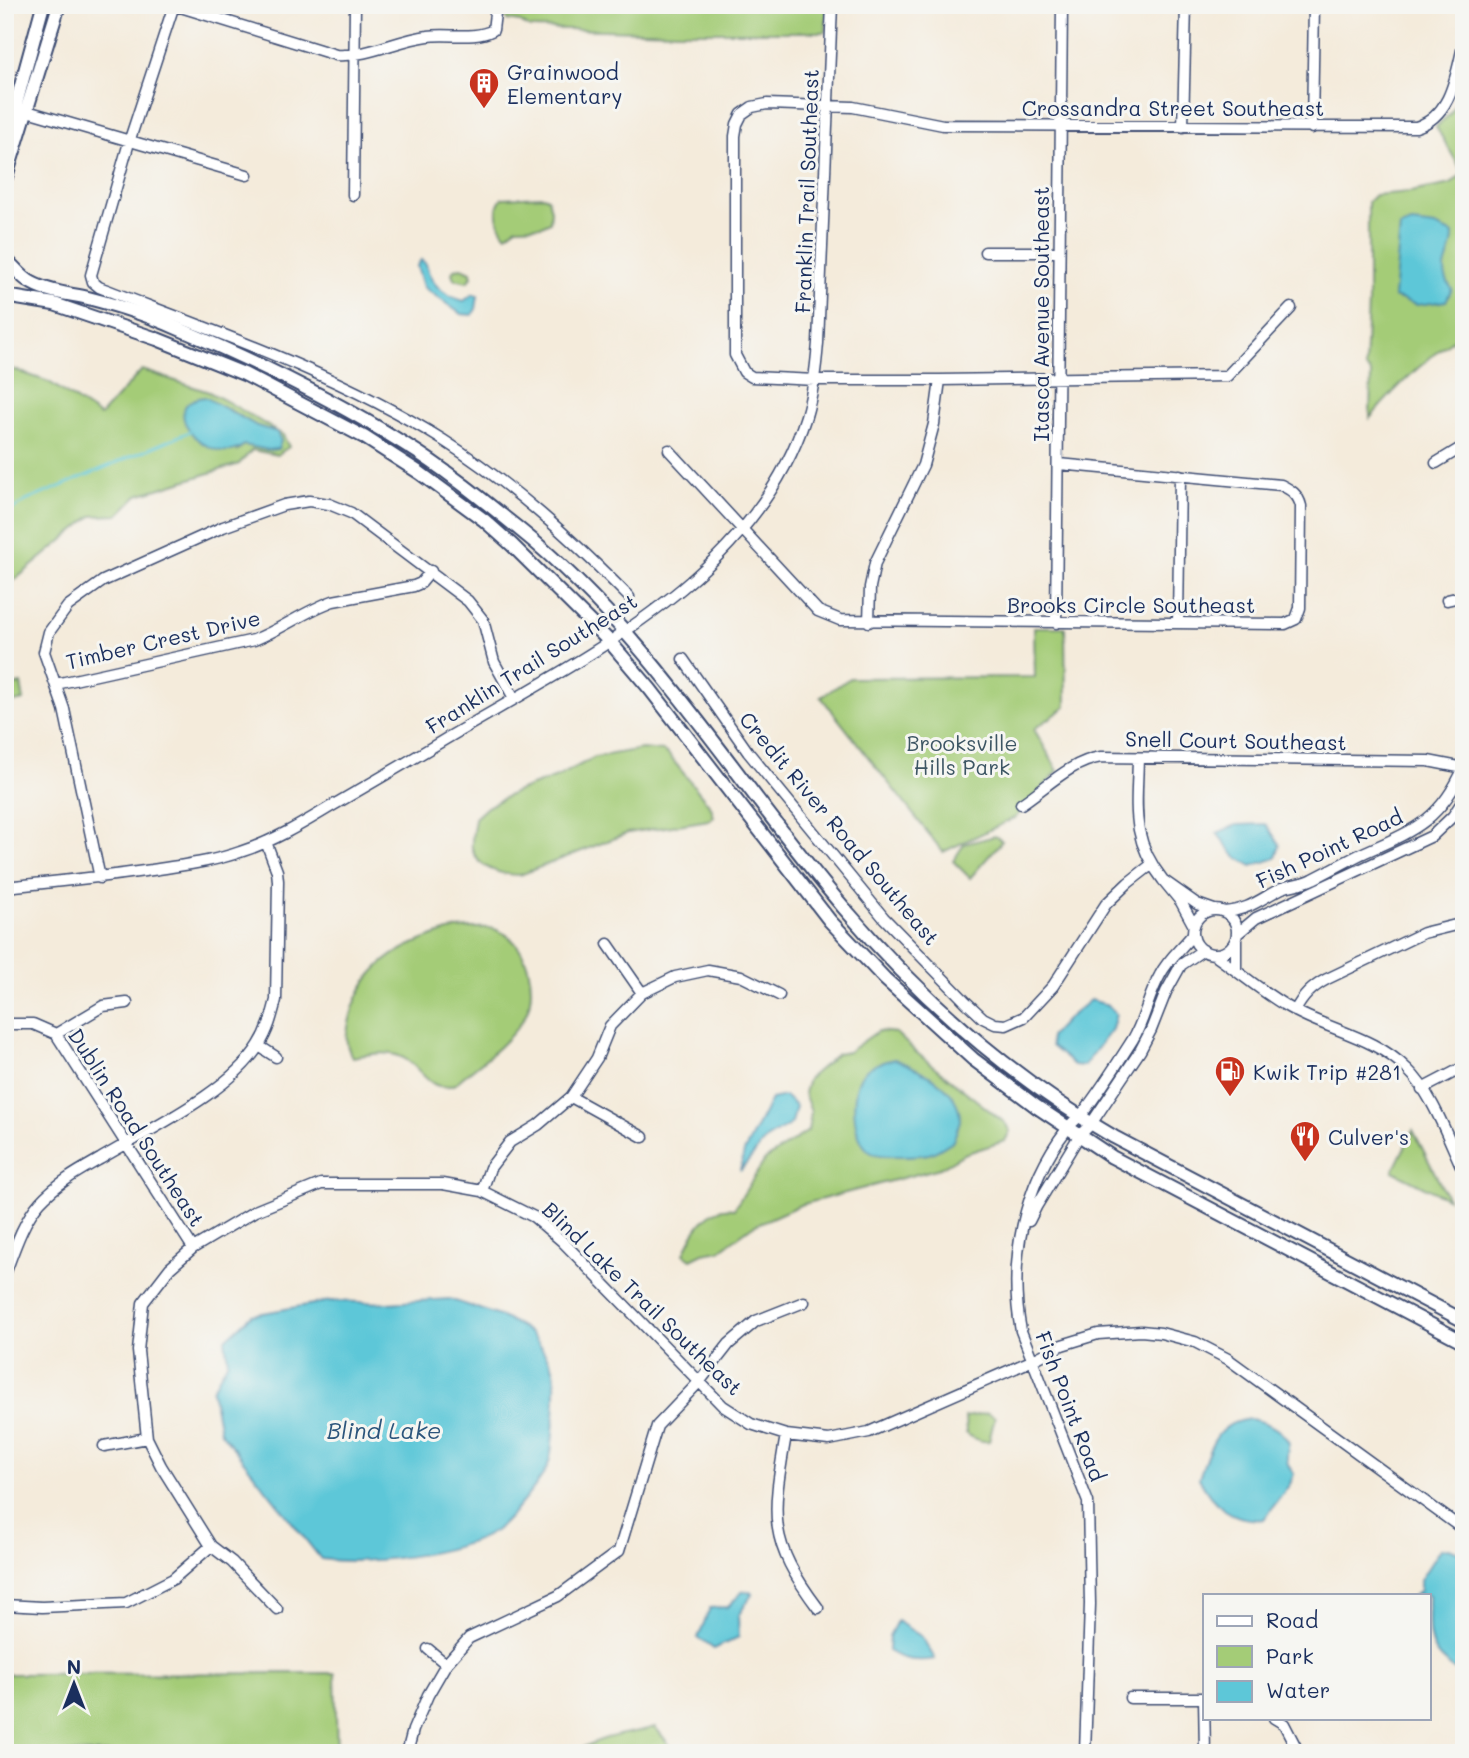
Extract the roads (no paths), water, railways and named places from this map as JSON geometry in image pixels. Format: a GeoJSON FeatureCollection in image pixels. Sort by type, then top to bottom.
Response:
{"type":"FeatureCollection","features":[{"type":"Feature","properties":{"kind":"main road"},"geometry":{"type":"LineString","coordinates":[[5,144],[10,104],[43,5]]}},
{"type":"Feature","properties":{"kind":"main road"},"geometry":{"type":"LineString","coordinates":[[5,180],[59,5]]}},
{"type":"Feature","properties":{"kind":"main road"},"geometry":{"type":"LineString","coordinates":[[5,259],[33,284],[133,310],[279,374],[394,438],[461,483],[524,532],[624,631],[664,678],[828,889],[897,966],[983,1044],[1086,1120],[1464,1321]]}},
{"type":"Feature","properties":{"kind":"main road"},"geometry":{"type":"LineString","coordinates":[[5,296],[54,304],[195,354],[281,392],[364,437],[420,473],[484,520],[570,600],[610,642],[650,689],[806,890],[858,951],[923,1016],[973,1059],[1079,1136],[1158,1182],[1464,1342]]}},
{"type":"Feature","properties":{"kind":"street"},"geometry":{"type":"LineString","coordinates":[[496,5],[493,30],[484,35],[426,36],[353,56],[336,54],[174,5],[130,139],[91,275],[93,282],[99,287],[312,371],[417,425],[471,459],[531,505],[585,552],[629,597]]}},
{"type":"Feature","properties":{"kind":"street"},"geometry":{"type":"LineString","coordinates":[[353,195],[355,5]]}},
{"type":"Feature","properties":{"kind":"street","name":"Franklin Trail Southeast"},"geometry":{"type":"LineString","coordinates":[[5,887],[100,878],[207,862],[266,842],[300,825],[610,642],[666,602],[714,560],[766,499],[785,467],[806,417],[815,380],[832,5]]}},
{"type":"Feature","properties":{"kind":"street","name":"Itasca Avenue Southeast"},"geometry":{"type":"LineString","coordinates":[[1056,623],[1062,5]]}},
{"type":"Feature","properties":{"kind":"street"},"geometry":{"type":"LineString","coordinates":[[1183,127],[1186,5]]}},
{"type":"Feature","properties":{"kind":"street"},"geometry":{"type":"LineString","coordinates":[[1312,128],[1314,5]]}},
{"type":"Feature","properties":{"kind":"street","name":"Crossandra Street Southeast"},"geometry":{"type":"LineString","coordinates":[[815,380],[762,379],[744,372],[735,355],[735,150],[737,124],[742,114],[751,107],[767,104],[829,104],[882,111],[943,125],[1403,128],[1428,123],[1446,105],[1464,42]]}},
{"type":"Feature","properties":{"kind":"street"},"geometry":{"type":"LineString","coordinates":[[27,111],[247,175]]}},
{"type":"Feature","properties":{"kind":"street"},"geometry":{"type":"LineString","coordinates":[[985,252],[1059,252]]}},
{"type":"Feature","properties":{"kind":"street"},"geometry":{"type":"LineString","coordinates":[[815,380],[1227,376],[1291,308]]}},
{"type":"Feature","properties":{"kind":"street"},"geometry":{"type":"LineString","coordinates":[[869,622],[870,587],[875,563],[923,465],[934,424],[940,380]]}},
{"type":"Feature","properties":{"kind":"street"},"geometry":{"type":"LineString","coordinates":[[1436,463],[1464,446]]}},
{"type":"Feature","properties":{"kind":"street","name":"Brooks Circle Southeast"},"geometry":{"type":"LineString","coordinates":[[668,450],[818,611],[840,620],[1284,624],[1296,619],[1300,608],[1301,506],[1292,490],[1281,485],[1059,464]]}},
{"type":"Feature","properties":{"kind":"street"},"geometry":{"type":"LineString","coordinates":[[1178,623],[1180,475]]}},
{"type":"Feature","properties":{"kind":"street"},"geometry":{"type":"LineString","coordinates":[[100,878],[64,709],[44,652],[49,632],[68,606],[103,581],[223,527],[284,505],[309,501],[329,504],[351,513],[468,601],[483,620],[494,662],[514,698]]}},
{"type":"Feature","properties":{"kind":"street","name":"Timber Crest Drive"},"geometry":{"type":"LineString","coordinates":[[57,684],[254,640],[275,632],[322,605],[414,586],[421,583],[431,571]]}},
{"type":"Feature","properties":{"kind":"street"},"geometry":{"type":"LineString","coordinates":[[1447,600],[1464,596]]}},
{"type":"Feature","properties":{"kind":"street","name":"Credit River Road Southeast"},"geometry":{"type":"LineString","coordinates":[[683,659],[748,752],[884,918],[966,1002],[983,1018],[995,1024],[1006,1025],[1024,1017],[1053,986],[1106,904],[1151,865]]}},
{"type":"Feature","properties":{"kind":"street","name":"Snell Court Southeast"},"geometry":{"type":"LineString","coordinates":[[1021,804],[1076,764],[1101,757],[1428,761],[1464,768]]}},
{"type":"Feature","properties":{"kind":"street"},"geometry":{"type":"LineString","coordinates":[[1138,758],[1138,832],[1144,852],[1151,865],[1181,902],[1194,930],[1195,940],[1203,950],[1236,969],[1295,1011],[1364,1039],[1389,1053],[1409,1070],[1422,1089],[1464,1172]]}},
{"type":"Feature","properties":{"kind":"street","name":"Fish Point Road"},"geometry":{"type":"LineString","coordinates":[[1219,911],[1242,910],[1285,887],[1312,880],[1361,854],[1407,835],[1441,807],[1464,768]]}},
{"type":"Feature","properties":{"kind":"street","name":"Fish Point Road"},"geometry":{"type":"LineString","coordinates":[[1237,937],[1256,918],[1432,836],[1453,816],[1464,799]]}},
{"type":"Feature","properties":{"kind":"street"},"geometry":{"type":"LineString","coordinates":[[6,1268],[29,1219],[43,1198],[60,1182],[214,1090],[238,1070],[259,1046],[276,1000],[278,881],[266,842]]}},
{"type":"Feature","properties":{"kind":"street"},"geometry":{"type":"LineString","coordinates":[[1163,880],[1197,904],[1219,911],[1234,921],[1237,937],[1236,969]]}},
{"type":"Feature","properties":{"kind":"street"},"geometry":{"type":"LineString","coordinates":[[1194,930],[1202,915],[1219,911]]}},
{"type":"Feature","properties":{"kind":"street"},"geometry":{"type":"LineString","coordinates":[[1295,1011],[1301,999],[1314,986],[1327,979],[1423,933],[1464,923]]}},
{"type":"Feature","properties":{"kind":"street","name":"Fish Point Road"},"geometry":{"type":"LineString","coordinates":[[1021,1241],[1036,1207],[1132,1040],[1160,973],[1194,930]]}},
{"type":"Feature","properties":{"kind":"street"},"geometry":{"type":"LineString","coordinates":[[1213,954],[1225,952],[1237,937]]}},
{"type":"Feature","properties":{"kind":"street"},"geometry":{"type":"LineString","coordinates":[[608,944],[642,993]]}},
{"type":"Feature","properties":{"kind":"street","name":"Fish Point Road"},"geometry":{"type":"LineString","coordinates":[[1086,1753],[1090,1604],[1088,1503],[1068,1446],[1031,1362],[1015,1302],[1015,1278],[1032,1188],[1067,1128],[1086,1120],[1140,1051],[1181,964],[1203,950]]}},
{"type":"Feature","properties":{"kind":"street"},"geometry":{"type":"LineString","coordinates":[[482,1191],[490,1168],[510,1142],[538,1125],[571,1097],[597,1058],[610,1026],[642,993],[675,977],[708,970],[741,976],[779,995]]}},
{"type":"Feature","properties":{"kind":"street"},"geometry":{"type":"LineString","coordinates":[[56,1034],[103,1006],[127,1003]]}},
{"type":"Feature","properties":{"kind":"street","name":"Dublin Road Southeast"},"geometry":{"type":"LineString","coordinates":[[5,1024],[33,1024],[56,1034],[193,1248]]}},
{"type":"Feature","properties":{"kind":"street"},"geometry":{"type":"LineString","coordinates":[[259,1046],[276,1057]]}},
{"type":"Feature","properties":{"kind":"street"},"geometry":{"type":"LineString","coordinates":[[1422,1089],[1464,1067]]}},
{"type":"Feature","properties":{"kind":"street"},"geometry":{"type":"LineString","coordinates":[[571,1097],[643,1137]]}},
{"type":"Feature","properties":{"kind":"street","name":"Blind Lake Trail Southeast"},"geometry":{"type":"LineString","coordinates":[[277,1609],[232,1562],[211,1545],[160,1466],[147,1438],[138,1351],[143,1303],[170,1268],[193,1248],[255,1211],[321,1184],[443,1184],[482,1191],[517,1207],[549,1229],[723,1406],[751,1424],[786,1435],[829,1440],[869,1432],[1031,1362],[1062,1345],[1098,1334],[1141,1331],[1195,1342],[1228,1359],[1464,1530]]}},
{"type":"Feature","properties":{"kind":"street"},"geometry":{"type":"LineString","coordinates":[[407,1753],[418,1714],[446,1664],[469,1638],[558,1597],[619,1551],[657,1426],[700,1381],[729,1344],[756,1321],[804,1302]]}},
{"type":"Feature","properties":{"kind":"street"},"geometry":{"type":"LineString","coordinates":[[786,1435],[775,1508],[780,1545],[796,1578],[818,1608]]}},
{"type":"Feature","properties":{"kind":"street"},"geometry":{"type":"LineString","coordinates":[[104,1446],[147,1438]]}},
{"type":"Feature","properties":{"kind":"street"},"geometry":{"type":"LineString","coordinates":[[5,1605],[42,1607],[126,1603],[173,1579],[211,1545]]}},
{"type":"Feature","properties":{"kind":"street"},"geometry":{"type":"LineString","coordinates":[[428,1648],[446,1664]]}},
{"type":"Feature","properties":{"kind":"street"},"geometry":{"type":"LineString","coordinates":[[1129,1699],[1203,1698]]}},
{"type":"Feature","properties":{"kind":"street"},"geometry":{"type":"LineString","coordinates":[[1205,1720],[1205,1753]]}},
{"type":"Feature","properties":{"kind":"street"},"geometry":{"type":"LineString","coordinates":[[1277,1720],[1284,1724],[1299,1753]]}},
{"type":"Feature","properties":{"kind":"water"},"geometry":{"type":"Polygon","coordinates":[[[1412,223],[1435,226],[1453,234],[1445,267],[1447,281],[1452,289],[1446,301],[1417,305],[1394,297],[1400,227],[1412,223]]]}},
{"type":"Feature","properties":{"kind":"water"},"geometry":{"type":"Polygon","coordinates":[[[421,260],[426,264],[435,283],[450,296],[464,301],[473,294],[478,296],[472,315],[461,314],[423,287],[417,266],[421,260]]]}},
{"type":"Feature","properties":{"kind":"water"},"geometry":{"type":"Polygon","coordinates":[[[205,397],[257,426],[277,432],[281,441],[278,449],[268,450],[244,445],[231,451],[216,450],[203,443],[185,422],[184,411],[190,402],[205,397]]]}},
{"type":"Feature","properties":{"kind":"water"},"geometry":{"type":"Polygon","coordinates":[[[1266,824],[1280,845],[1276,858],[1252,866],[1235,856],[1217,833],[1236,825],[1266,824]]]}},
{"type":"Feature","properties":{"kind":"water"},"geometry":{"type":"Polygon","coordinates":[[[1090,1000],[1108,1005],[1116,1014],[1112,1029],[1084,1066],[1074,1065],[1051,1046],[1050,1037],[1090,1000]]]}},
{"type":"Feature","properties":{"kind":"water"},"geometry":{"type":"Polygon","coordinates":[[[895,1059],[937,1081],[954,1098],[958,1108],[960,1120],[953,1141],[932,1153],[898,1156],[875,1154],[870,1152],[859,1136],[854,1112],[856,1088],[860,1078],[872,1066],[895,1059]]]}},
{"type":"Feature","properties":{"kind":"water"},"geometry":{"type":"Polygon","coordinates":[[[785,1096],[796,1106],[792,1123],[766,1139],[740,1171],[744,1152],[771,1099],[785,1096]]]}},
{"type":"Feature","properties":{"kind":"water","name":"Blind Lake"},"geometry":{"type":"Polygon","coordinates":[[[449,1299],[515,1323],[534,1338],[548,1358],[554,1371],[555,1388],[552,1444],[546,1469],[507,1520],[493,1532],[477,1540],[433,1552],[385,1559],[321,1559],[220,1431],[212,1390],[228,1361],[225,1340],[252,1315],[330,1301],[388,1303],[449,1299]]]}},
{"type":"Feature","properties":{"kind":"water"},"geometry":{"type":"Polygon","coordinates":[[[1251,1419],[1273,1427],[1286,1438],[1289,1443],[1288,1463],[1294,1474],[1290,1484],[1264,1519],[1243,1518],[1225,1510],[1210,1496],[1199,1478],[1211,1447],[1222,1431],[1229,1425],[1251,1419]]]}},
{"type":"Feature","properties":{"kind":"water"},"geometry":{"type":"Polygon","coordinates":[[[1449,1548],[1459,1552],[1464,1558],[1464,1675],[1441,1659],[1431,1642],[1430,1594],[1415,1594],[1420,1590],[1420,1580],[1440,1549],[1449,1548]]]}},
{"type":"Feature","properties":{"kind":"water"},"geometry":{"type":"Polygon","coordinates":[[[743,1591],[753,1593],[738,1616],[739,1637],[714,1649],[698,1638],[710,1608],[728,1607],[743,1591]]]}},
{"type":"Feature","properties":{"kind":"water"},"geometry":{"type":"Polygon","coordinates":[[[897,1621],[922,1637],[935,1659],[911,1660],[888,1651],[889,1636],[897,1621]]]}},
{"type":"Feature","properties":{"kind":"waterway"},"geometry":{"type":"LineString","coordinates":[[5,514],[26,501],[191,431]]}},
{"type":"Feature","properties":{"kind":"place","name":"Grainwood Elementary"},"geometry":{"type":"Point","coordinates":[484,110]}},
{"type":"Feature","properties":{"kind":"place","name":"Kwik Trip #281"},"geometry":{"type":"Point","coordinates":[1230,1098]}},
{"type":"Feature","properties":{"kind":"place","name":"Culver's"},"geometry":{"type":"Point","coordinates":[1305,1163]}},
{"type":"Feature","properties":{"kind":"park label","name":"Brooksville Hills Park"},"geometry":{"type":"Point","coordinates":[962,754]}}]}
